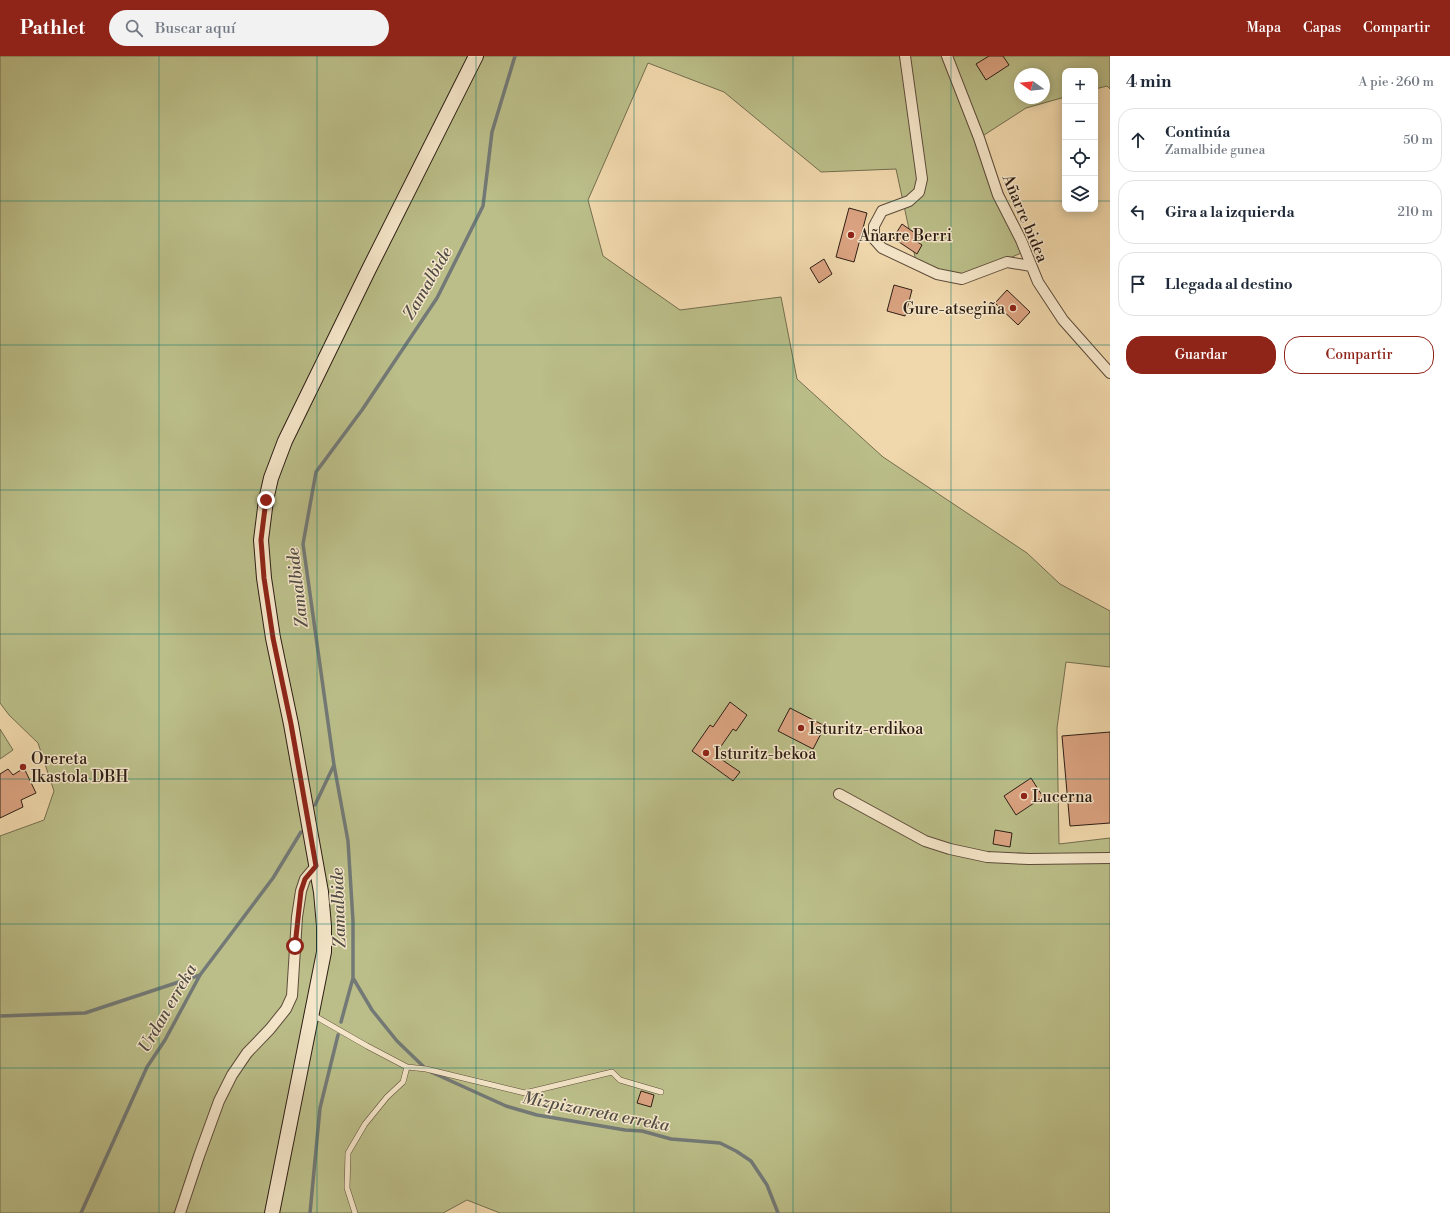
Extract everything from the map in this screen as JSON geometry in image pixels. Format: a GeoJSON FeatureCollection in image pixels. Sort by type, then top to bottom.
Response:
{"type":"FeatureCollection","features":[{"type":"Feature","properties":{"kind":"main road"},"geometry":{"type":"LineString","coordinates":[[272,1213],[324,952],[324,926],[321,892],[291,724],[273,638],[265,586],[261,540],[266,500],[271,478],[285,441],[476,56]]}},
{"type":"Feature","properties":{"kind":"street"},"geometry":{"type":"LineString","coordinates":[[905,56],[922,179],[920,192],[909,201],[882,211],[874,226],[874,239],[882,248],[937,274],[962,279],[1006,262],[1031,266]]}},
{"type":"Feature","properties":{"kind":"street","name":"Añarre bidea"},"geometry":{"type":"LineString","coordinates":[[947,56],[979,138],[998,195],[1021,240],[1038,282],[1063,320],[1110,373]]}},
{"type":"Feature","properties":{"kind":"street"},"geometry":{"type":"LineString","coordinates":[[839,794],[925,841],[950,849],[988,857],[1029,859],[1110,858]]}},
{"type":"Feature","properties":{"kind":"street"},"geometry":{"type":"LineString","coordinates":[[180,1213],[219,1101],[232,1075],[247,1053],[270,1029],[286,1009],[292,996],[297,917],[301,891],[305,879],[316,866]]}},
{"type":"Feature","properties":{"kind":"lane"},"geometry":{"type":"LineString","coordinates":[[312,1015],[407,1067],[525,1093],[612,1072],[620,1080],[661,1092]]}},
{"type":"Feature","properties":{"kind":"lane"},"geometry":{"type":"LineString","coordinates":[[355,1213],[347,1188],[348,1153],[365,1124],[403,1082],[407,1067]]}},
{"type":"Feature","properties":{"kind":"green space"},"geometry":{"type":"Polygon","coordinates":[[[0,56],[1110,56],[1110,89],[1107,86],[1098,88],[1098,68],[1062,68],[1062,98],[1050,101],[1050,68],[1014,68],[1014,104],[1040,104],[1026,108],[981,137],[1026,251],[965,277],[917,266],[896,169],[821,172],[724,92],[648,63],[588,200],[603,256],[680,310],[781,297],[797,379],[883,457],[1027,553],[1060,584],[1110,611],[1110,667],[1066,662],[1057,728],[1059,844],[1110,838],[1110,1213],[500,1213],[467,1200],[443,1213],[0,1213],[0,836],[44,820],[54,791],[38,743],[9,715],[0,703],[0,56]]]}},
{"type":"Feature","properties":{"kind":"green space"},"geometry":{"type":"Polygon","coordinates":[[[0,729],[13,750],[0,759],[0,729]]]}},
{"type":"Feature","properties":{"kind":"building"},"geometry":{"type":"Polygon","coordinates":[[[989,56],[1003,56],[1009,65],[986,80],[976,64],[989,56]]]}},
{"type":"Feature","properties":{"kind":"building","name":"Añarre Berri"},"geometry":{"type":"Polygon","coordinates":[[[849,208],[867,213],[854,262],[836,257],[849,208]]]}},
{"type":"Feature","properties":{"kind":"building"},"geometry":{"type":"Polygon","coordinates":[[[902,224],[919,236],[916,241],[922,245],[917,254],[893,238],[902,224]]]}},
{"type":"Feature","properties":{"kind":"building"},"geometry":{"type":"Polygon","coordinates":[[[824,259],[832,274],[819,283],[810,268],[824,259]]]}},
{"type":"Feature","properties":{"kind":"building"},"geometry":{"type":"Polygon","coordinates":[[[894,285],[912,290],[905,316],[887,311],[894,285]]]}},
{"type":"Feature","properties":{"kind":"building","name":"Gure-atsegiña"},"geometry":{"type":"Polygon","coordinates":[[[1007,290],[1030,312],[1018,325],[995,303],[1007,290]]]}},
{"type":"Feature","properties":{"kind":"building","name":"Isturitz-bekoa"},"geometry":{"type":"Polygon","coordinates":[[[730,702],[747,715],[736,731],[733,729],[715,755],[740,772],[733,781],[692,751],[710,725],[713,727],[730,702]]]}},
{"type":"Feature","properties":{"kind":"building","name":"Isturitz-erdikoa"},"geometry":{"type":"Polygon","coordinates":[[[790,708],[825,726],[813,749],[778,731],[790,708]]]}},
{"type":"Feature","properties":{"kind":"building"},"geometry":{"type":"Polygon","coordinates":[[[1110,732],[1110,823],[1070,826],[1062,736],[1110,732]]]}},
{"type":"Feature","properties":{"kind":"building"},"geometry":{"type":"Polygon","coordinates":[[[24,768],[36,793],[21,800],[23,807],[0,818],[0,774],[8,769],[13,775],[24,768]]]}},
{"type":"Feature","properties":{"kind":"building","name":"Lucerna"},"geometry":{"type":"Polygon","coordinates":[[[1031,778],[1043,797],[1016,815],[1004,796],[1031,778]]]}},
{"type":"Feature","properties":{"kind":"building"},"geometry":{"type":"Polygon","coordinates":[[[995,830],[1012,833],[1010,847],[993,844],[995,830]]]}},
{"type":"Feature","properties":{"kind":"building"},"geometry":{"type":"Polygon","coordinates":[[[641,1091],[654,1095],[651,1107],[637,1103],[641,1091]]]}},
{"type":"Feature","properties":{"kind":"waterway","name":"Zamalbide"},"geometry":{"type":"LineString","coordinates":[[341,1022],[353,978],[353,921],[348,841],[334,765],[303,544],[316,472],[362,410],[437,298],[483,206],[492,132],[515,56]]}},
{"type":"Feature","properties":{"kind":"waterway","name":"Urdan erreka"},"geometry":{"type":"LineString","coordinates":[[315,805],[334,765]]}},
{"type":"Feature","properties":{"kind":"waterway","name":"Urdan erreka"},"geometry":{"type":"LineString","coordinates":[[81,1213],[147,1067],[165,1040],[200,975],[273,878],[301,832]]}},
{"type":"Feature","properties":{"kind":"waterway"},"geometry":{"type":"LineString","coordinates":[[0,1016],[85,1013],[200,975]]}},
{"type":"Feature","properties":{"kind":"waterway","name":"Mizpizarreta erreka"},"geometry":{"type":"LineString","coordinates":[[353,978],[372,1010],[397,1041],[426,1069]]}},
{"type":"Feature","properties":{"kind":"waterway","name":"Zamalbide"},"geometry":{"type":"LineString","coordinates":[[310,1213],[320,1108],[338,1035]]}},
{"type":"Feature","properties":{"kind":"waterway","name":"Mizpizarreta erreka"},"geometry":{"type":"LineString","coordinates":[[431,1072],[506,1106],[537,1115],[625,1130],[642,1131],[671,1139],[720,1143],[751,1161],[767,1185],[778,1213]]}},
{"type":"Feature","properties":{"kind":"place","name":"Añarre Berri"},"geometry":{"type":"Point","coordinates":[851,235]}},
{"type":"Feature","properties":{"kind":"place","name":"Gure-atsegiña"},"geometry":{"type":"Point","coordinates":[1013,308]}},
{"type":"Feature","properties":{"kind":"place","name":"Isturitz-erdikoa"},"geometry":{"type":"Point","coordinates":[801,728]}},
{"type":"Feature","properties":{"kind":"place","name":"Isturitz-bekoa"},"geometry":{"type":"Point","coordinates":[706,753]}},
{"type":"Feature","properties":{"kind":"place","name":"Orereta Ikastola DBH"},"geometry":{"type":"Point","coordinates":[23,767]}},
{"type":"Feature","properties":{"kind":"place","name":"Lucerna"},"geometry":{"type":"Point","coordinates":[1024,796]}},
{"type":"Feature","properties":{"kind":"route"},"geometry":{"type":"LineString","coordinates":[[266,500],[261,540],[264,578],[273,638],[291,724],[316,866],[305,879],[301,891],[295,946]]}}]}
